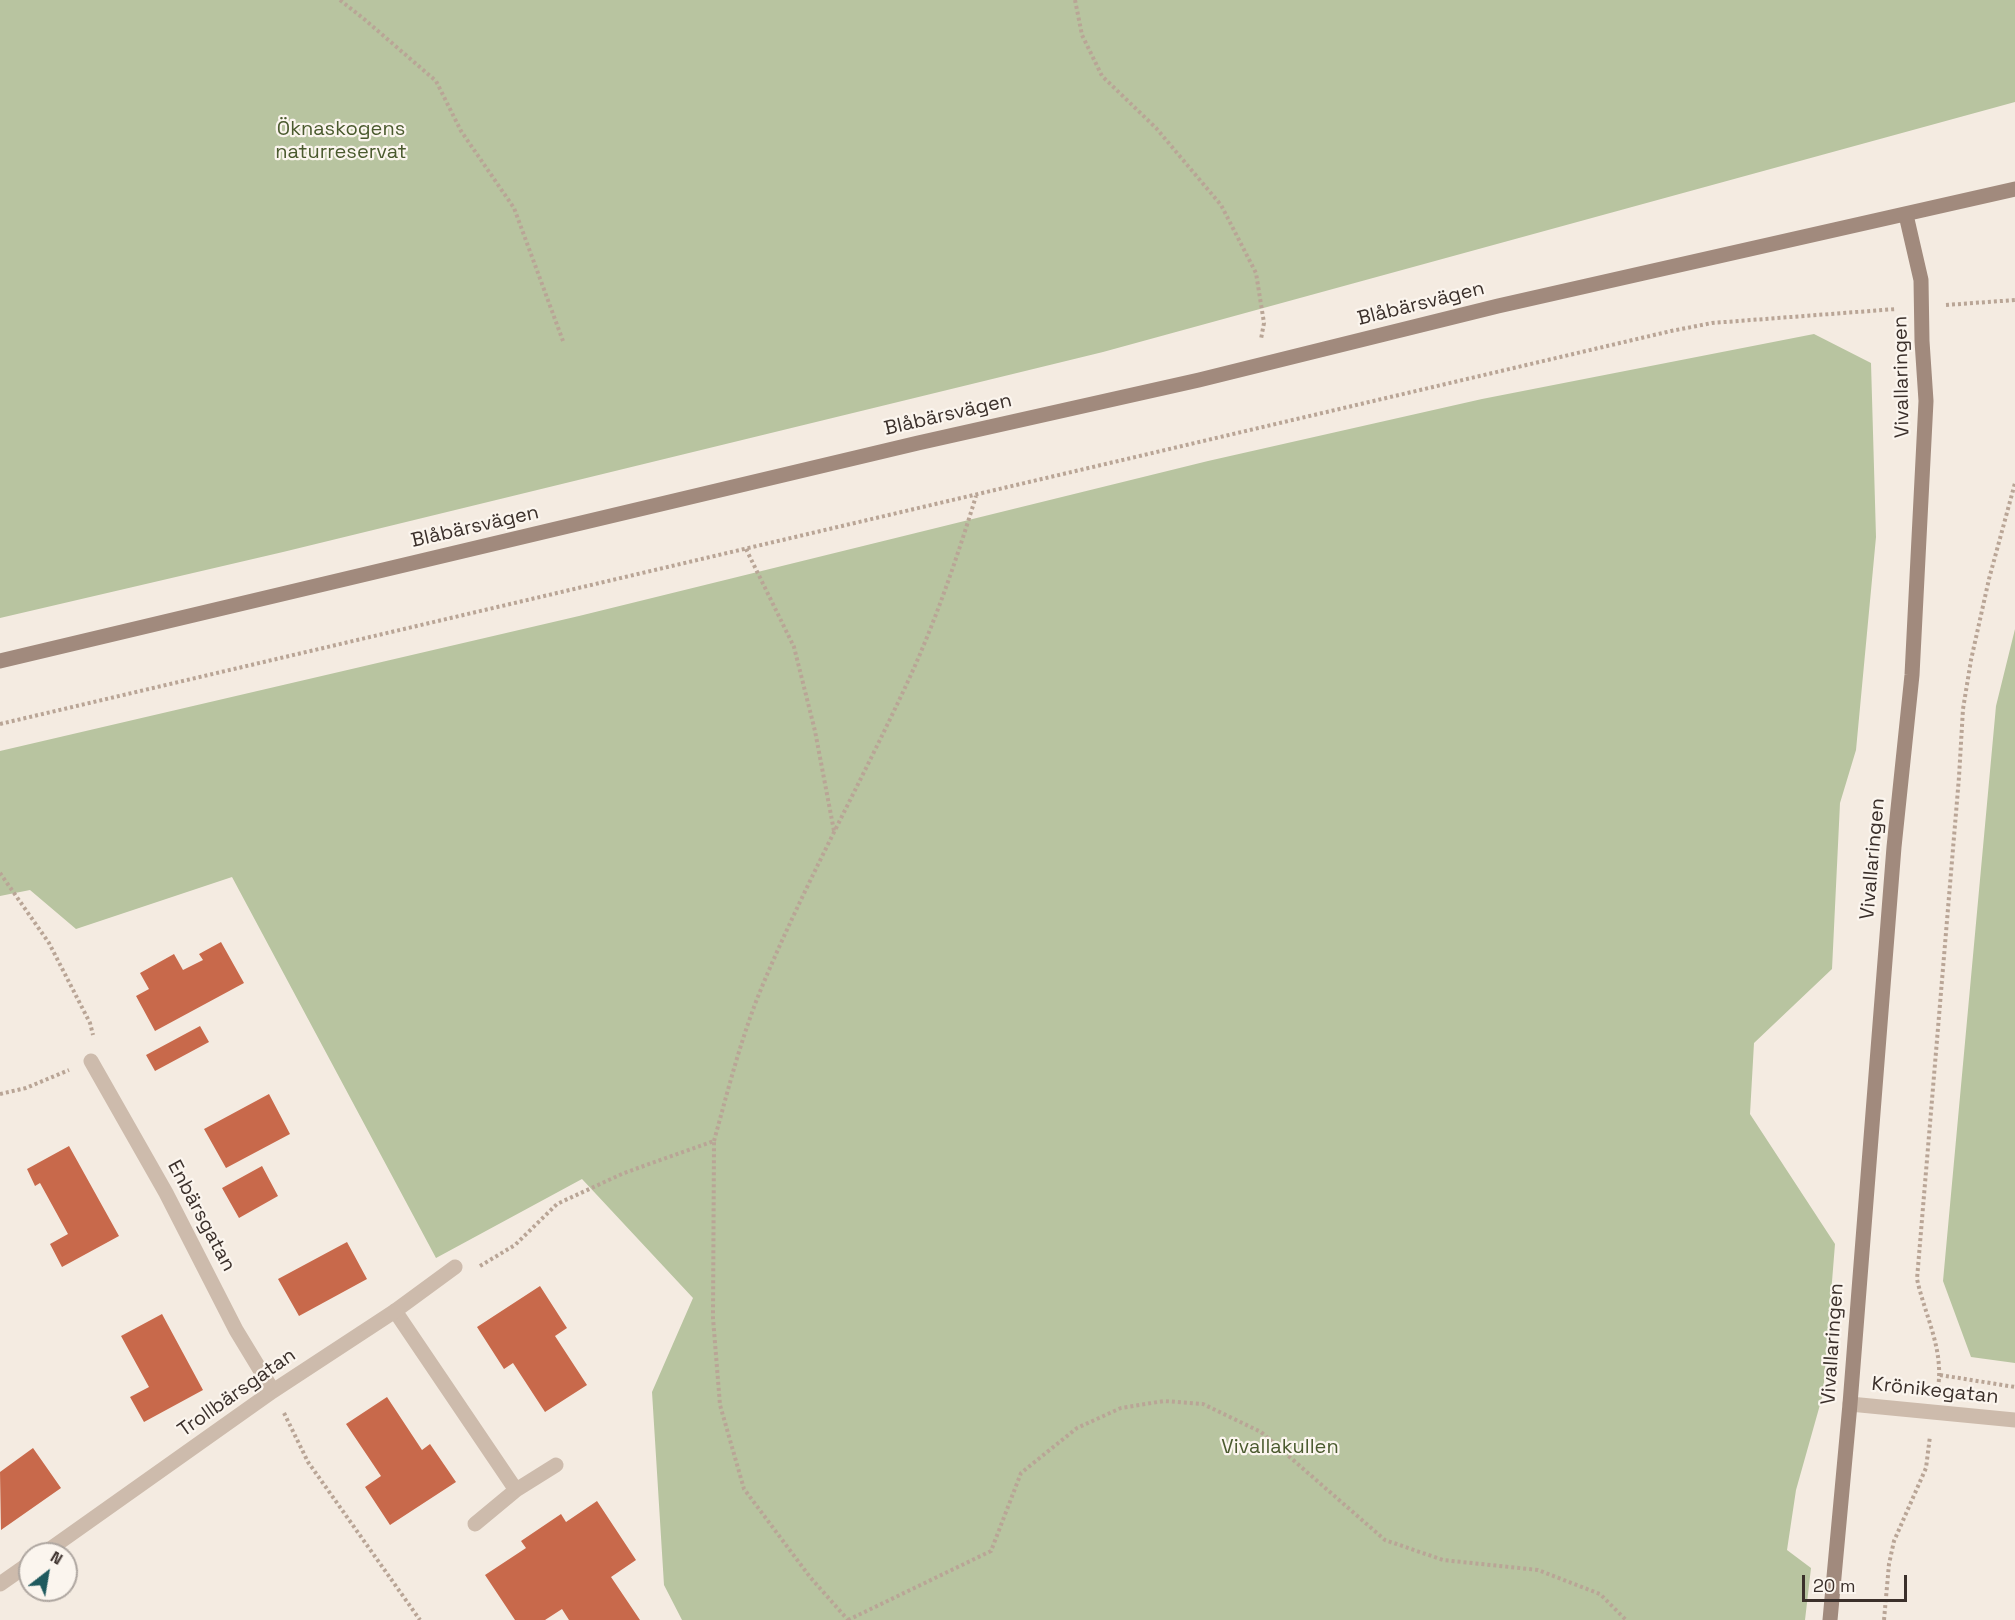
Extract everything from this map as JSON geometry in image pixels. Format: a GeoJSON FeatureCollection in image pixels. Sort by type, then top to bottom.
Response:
{"type":"FeatureCollection","features":[{"type":"Feature","properties":{"kind":"street"},"geometry":{"type":"LineString","coordinates":[[1906,215],[2015,189]]}},
{"type":"Feature","properties":{"kind":"street","name":"Blåbärsvägen"},"geometry":{"type":"LineString","coordinates":[[0,661],[906,446],[1256,366],[1498,306],[1906,215]]}},
{"type":"Feature","properties":{"kind":"street","name":"Vivallaringen"},"geometry":{"type":"LineString","coordinates":[[1830,1620],[1850,1404],[1893,859],[1912,675],[1926,401],[1921,280],[1906,215]]}},
{"type":"Feature","properties":{"kind":"street","name":"Enbärsgatan"},"geometry":{"type":"LineString","coordinates":[[91,1061],[166,1192],[236,1330],[273,1391]]}},
{"type":"Feature","properties":{"kind":"street","name":"Trollbärsgatan"},"geometry":{"type":"LineString","coordinates":[[61,1542],[273,1391],[395,1311],[455,1267]]}},
{"type":"Feature","properties":{"kind":"street"},"geometry":{"type":"LineString","coordinates":[[395,1311],[516,1490]]}},
{"type":"Feature","properties":{"kind":"street","name":"Krönikegatan"},"geometry":{"type":"LineString","coordinates":[[1850,1404],[2015,1419]]}},
{"type":"Feature","properties":{"kind":"street"},"geometry":{"type":"LineString","coordinates":[[475,1524],[516,1490],[556,1465]]}},
{"type":"Feature","properties":{"kind":"street"},"geometry":{"type":"LineString","coordinates":[[0,1584],[18,1571]]}},
{"type":"Feature","properties":{"kind":"path"},"geometry":{"type":"LineString","coordinates":[[340,0],[436,81],[461,131],[514,208],[563,341]]}},
{"type":"Feature","properties":{"kind":"path"},"geometry":{"type":"LineString","coordinates":[[1075,0],[1082,35],[1102,76],[1156,128],[1221,205],[1256,273],[1264,323],[1256,366]]}},
{"type":"Feature","properties":{"kind":"path"},"geometry":{"type":"LineString","coordinates":[[1965,303],[2015,300]]}},
{"type":"Feature","properties":{"kind":"path"},"geometry":{"type":"LineString","coordinates":[[0,724],[1671,331],[1712,323],[1881,310]]}},
{"type":"Feature","properties":{"kind":"path"},"geometry":{"type":"LineString","coordinates":[[1884,1620],[1889,1564],[1894,1541],[1926,1468],[1940,1374],[1938,1347],[1921,1300],[1917,1279],[1963,709],[1989,579],[2015,483]]}},
{"type":"Feature","properties":{"kind":"path"},"geometry":{"type":"LineString","coordinates":[[976,495],[955,564],[910,677],[808,884],[760,991],[734,1067],[714,1141],[713,1318],[720,1405],[744,1489],[810,1577],[848,1620],[991,1551],[1021,1473],[1077,1428],[1121,1408],[1164,1401],[1203,1404],[1261,1432],[1385,1540],[1443,1560],[1538,1570],[1599,1594],[1626,1620]]}},
{"type":"Feature","properties":{"kind":"path"},"geometry":{"type":"LineString","coordinates":[[746,549],[794,647],[815,731],[834,831]]}},
{"type":"Feature","properties":{"kind":"path"},"geometry":{"type":"LineString","coordinates":[[0,873],[49,943],[90,1023],[94,1038],[91,1061],[26,1088],[0,1094]]}},
{"type":"Feature","properties":{"kind":"path"},"geometry":{"type":"LineString","coordinates":[[455,1267],[483,1266],[515,1245],[556,1204],[624,1173],[714,1141]]}},
{"type":"Feature","properties":{"kind":"path"},"geometry":{"type":"LineString","coordinates":[[1940,1374],[2015,1387]]}},
{"type":"Feature","properties":{"kind":"path"},"geometry":{"type":"LineString","coordinates":[[273,1391],[308,1462],[420,1620]]}},
{"type":"Feature","properties":{"kind":"green space","name":"Öknaskogens naturreservat"},"geometry":{"type":"Polygon","coordinates":[[[0,0],[2015,0],[2015,102],[1103,352],[283,552],[0,618],[0,0]]]}},
{"type":"Feature","properties":{"kind":"green space","name":"Vivallakullen"},"geometry":{"type":"Polygon","coordinates":[[[1814,334],[1871,363],[1876,537],[1856,750],[1840,803],[1832,969],[1754,1043],[1750,1114],[1835,1244],[1823,1394],[1796,1490],[1787,1550],[1811,1568],[1805,1620],[682,1620],[664,1585],[652,1392],[693,1298],[582,1179],[436,1258],[232,877],[76,929],[30,890],[0,896],[0,751],[579,616],[1208,461],[1482,399],[1814,334]]]}},
{"type":"Feature","properties":{"kind":"green space"},"geometry":{"type":"Polygon","coordinates":[[[2015,629],[2015,1363],[1971,1357],[1943,1281],[1996,706],[2015,629]]]}},
{"type":"Feature","properties":{"kind":"building"},"geometry":{"type":"Polygon","coordinates":[[[221,942],[244,983],[155,1031],[136,996],[149,989],[140,973],[174,954],[183,970],[203,960],[199,954],[221,942]]]}},
{"type":"Feature","properties":{"kind":"building"},"geometry":{"type":"Polygon","coordinates":[[[200,1026],[209,1042],[155,1071],[146,1055],[200,1026]]]}},
{"type":"Feature","properties":{"kind":"building"},"geometry":{"type":"Polygon","coordinates":[[[269,1094],[290,1134],[226,1168],[204,1129],[269,1094]]]}},
{"type":"Feature","properties":{"kind":"building"},"geometry":{"type":"Polygon","coordinates":[[[69,1146],[119,1236],[62,1267],[50,1244],[68,1234],[40,1183],[35,1186],[27,1169],[69,1146]]]}},
{"type":"Feature","properties":{"kind":"building"},"geometry":{"type":"Polygon","coordinates":[[[262,1166],[278,1196],[239,1218],[222,1188],[262,1166]]]}},
{"type":"Feature","properties":{"kind":"building"},"geometry":{"type":"Polygon","coordinates":[[[347,1242],[367,1279],[299,1316],[278,1279],[347,1242]]]}},
{"type":"Feature","properties":{"kind":"building"},"geometry":{"type":"Polygon","coordinates":[[[540,1286],[567,1328],[555,1336],[587,1385],[545,1412],[513,1363],[504,1369],[477,1327],[540,1286]]]}},
{"type":"Feature","properties":{"kind":"building"},"geometry":{"type":"Polygon","coordinates":[[[162,1314],[203,1390],[144,1422],[130,1397],[149,1387],[121,1336],[162,1314]]]}},
{"type":"Feature","properties":{"kind":"building"},"geometry":{"type":"Polygon","coordinates":[[[387,1397],[422,1450],[430,1444],[456,1482],[390,1525],[365,1487],[381,1476],[346,1424],[387,1397]]]}},
{"type":"Feature","properties":{"kind":"building"},"geometry":{"type":"Polygon","coordinates":[[[33,1448],[61,1488],[1,1530],[0,1472],[33,1448]]]}},
{"type":"Feature","properties":{"kind":"building"},"geometry":{"type":"Polygon","coordinates":[[[597,1501],[636,1560],[611,1577],[640,1620],[569,1620],[562,1609],[545,1620],[515,1620],[485,1575],[526,1548],[521,1541],[561,1514],[566,1522],[597,1501]]]}}]}
